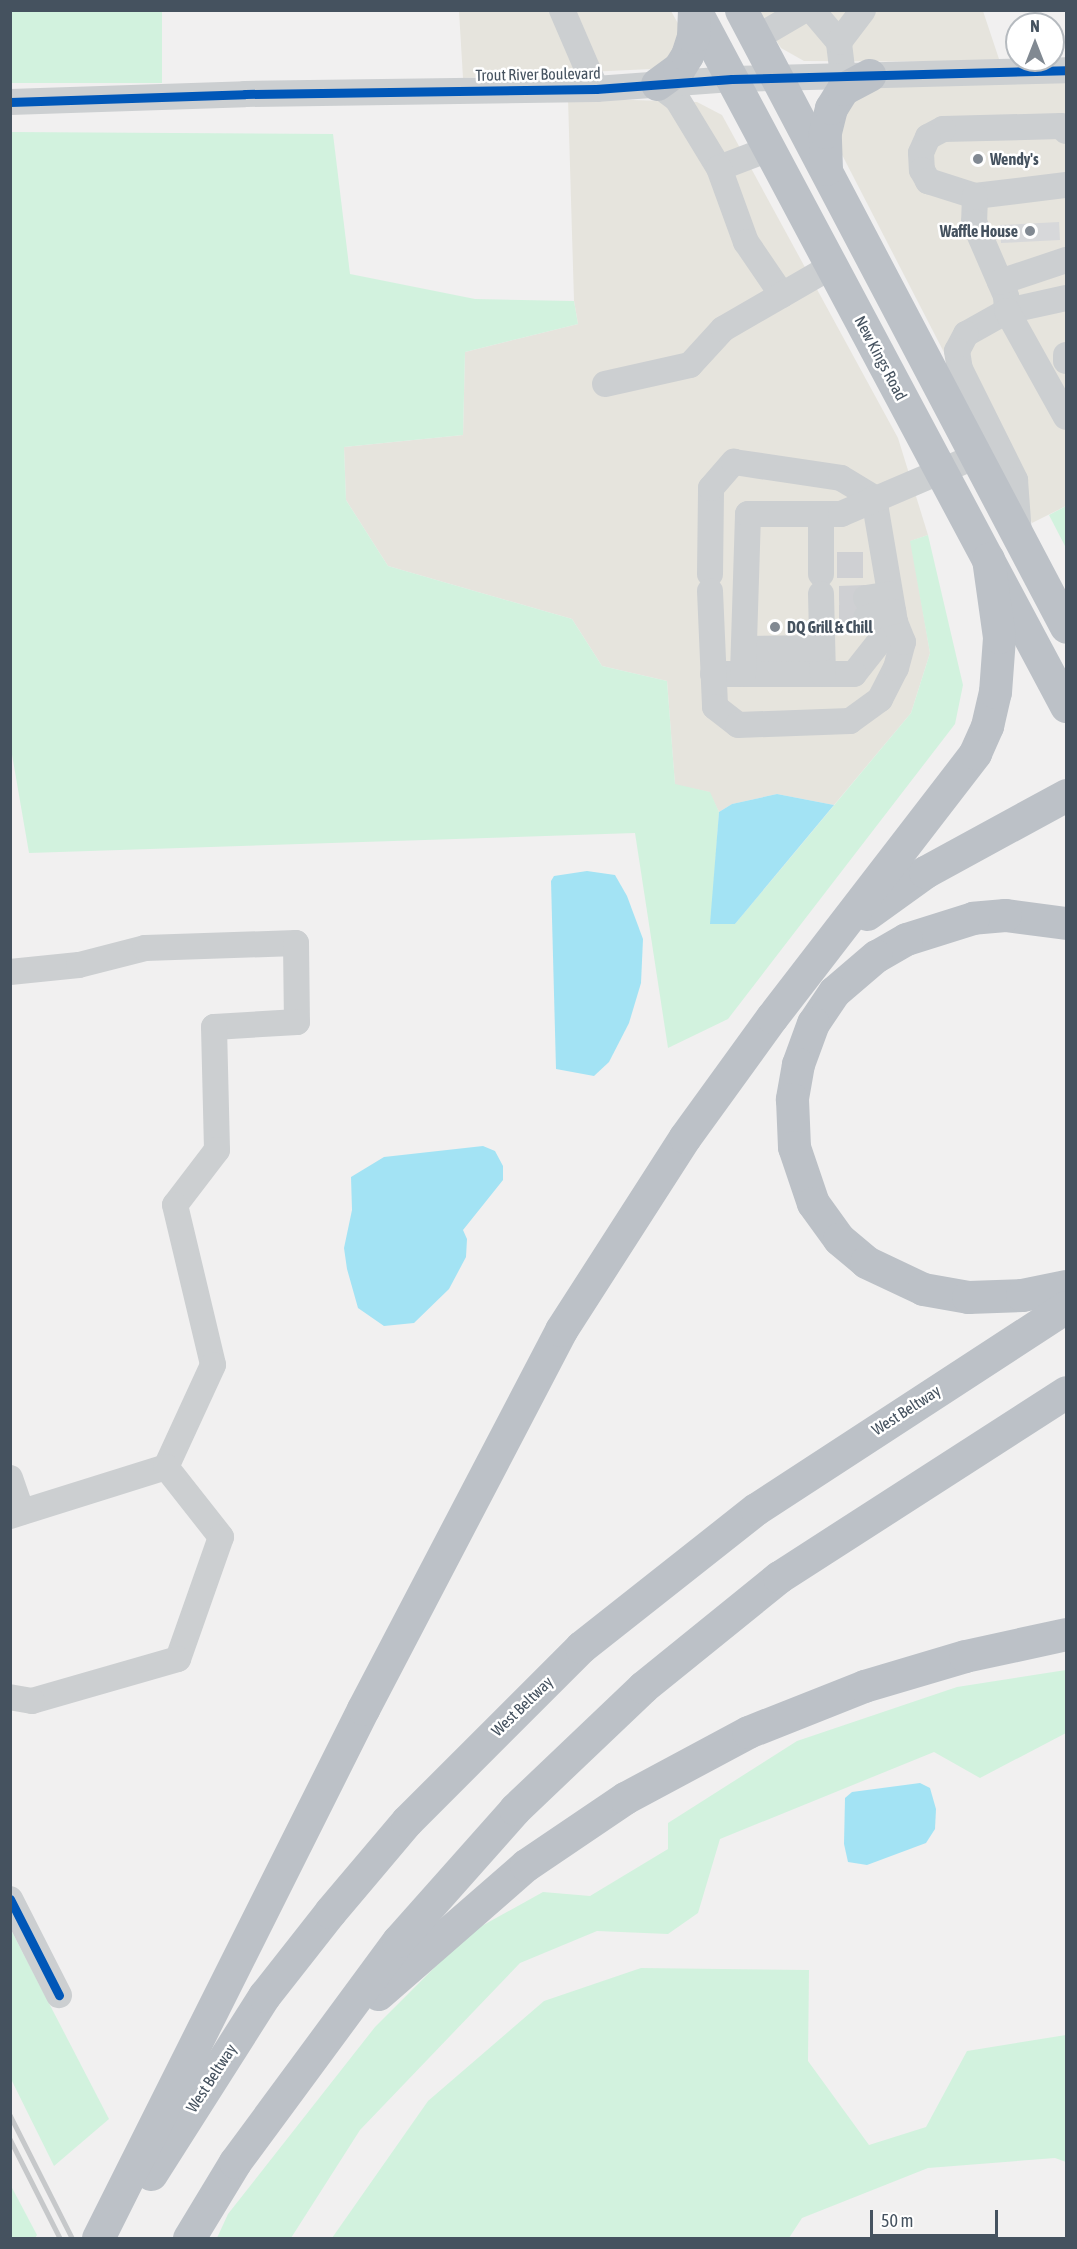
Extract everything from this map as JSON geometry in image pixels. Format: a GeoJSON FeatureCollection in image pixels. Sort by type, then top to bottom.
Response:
{"type":"FeatureCollection","features":[{"type":"Feature","properties":{"kind":"highway","name":"New Kings Road"},"geometry":{"type":"LineString","coordinates":[[694,10],[942,469],[1066,706]]}},
{"type":"Feature","properties":{"kind":"highway"},"geometry":{"type":"LineString","coordinates":[[657,84],[679,68],[687,55],[693,37],[694,10]]}},
{"type":"Feature","properties":{"kind":"highway"},"geometry":{"type":"LineString","coordinates":[[748,24],[1019,538],[1062,615]]}},
{"type":"Feature","properties":{"kind":"highway"},"geometry":{"type":"LineString","coordinates":[[826,171],[825,132],[831,108],[843,89],[856,75]]}},
{"type":"Feature","properties":{"kind":"highway"},"geometry":{"type":"LineString","coordinates":[[98,2238],[129,2192],[467,1507],[561,1330],[685,1137],[772,1017],[840,933],[953,785],[987,726],[999,637],[988,559]]}},
{"type":"Feature","properties":{"kind":"highway"},"geometry":{"type":"LineString","coordinates":[[840,933],[925,872],[1066,795]]}},
{"type":"Feature","properties":{"kind":"highway"},"geometry":{"type":"LineString","coordinates":[[1066,923],[1005,915],[973,918],[925,932],[876,956],[834,992],[813,1023],[798,1064],[792,1099],[794,1147],[813,1203],[839,1239],[866,1262],[923,1289],[968,1297],[1022,1295],[1066,1286]]}},
{"type":"Feature","properties":{"kind":"highway","name":"West Beltway"},"geometry":{"type":"LineString","coordinates":[[108,2238],[129,2192],[264,1996],[330,1912],[407,1821],[581,1647],[756,1509],[1066,1308]]}},
{"type":"Feature","properties":{"kind":"highway"},"geometry":{"type":"LineString","coordinates":[[189,2238],[235,2162],[398,1941],[515,1809],[643,1687],[779,1577],[1066,1392]]}},
{"type":"Feature","properties":{"kind":"highway"},"geometry":{"type":"LineString","coordinates":[[314,2055],[424,1950],[526,1865],[625,1798],[748,1732],[864,1686],[965,1656],[1066,1634]]}},
{"type":"Feature","properties":{"kind":"street"},"geometry":{"type":"LineString","coordinates":[[562,10],[596,89]]}},
{"type":"Feature","properties":{"kind":"street"},"geometry":{"type":"LineString","coordinates":[[748,24],[804,10]]}},
{"type":"Feature","properties":{"kind":"street"},"geometry":{"type":"LineString","coordinates":[[812,10],[839,42],[856,75]]}},
{"type":"Feature","properties":{"kind":"street"},"geometry":{"type":"LineString","coordinates":[[839,42],[863,10]]}},
{"type":"Feature","properties":{"kind":"street","name":"Trout River Boulevard"},"geometry":{"type":"LineString","coordinates":[[10,102],[245,94],[596,89],[732,79],[1066,70]]}},
{"type":"Feature","properties":{"kind":"street"},"geometry":{"type":"LineString","coordinates":[[657,84],[677,99],[719,168],[746,242],[782,295]]}},
{"type":"Feature","properties":{"kind":"street"},"geometry":{"type":"LineString","coordinates":[[1066,131],[1061,126],[942,129],[928,137],[921,153],[922,170],[928,181],[975,196],[1066,185]]}},
{"type":"Feature","properties":{"kind":"street"},"geometry":{"type":"LineString","coordinates":[[719,168],[769,149]]}},
{"type":"Feature","properties":{"kind":"street"},"geometry":{"type":"LineString","coordinates":[[975,196],[974,222],[1000,282],[1007,311],[1066,417]]}},
{"type":"Feature","properties":{"kind":"street"},"geometry":{"type":"LineString","coordinates":[[1000,282],[1066,260]]}},
{"type":"Feature","properties":{"kind":"street"},"geometry":{"type":"LineString","coordinates":[[605,384],[690,364],[723,329],[831,266]]}},
{"type":"Feature","properties":{"kind":"street"},"geometry":{"type":"LineString","coordinates":[[1019,538],[1015,480],[960,369],[957,351],[966,334],[1007,311],[1066,298]]}},
{"type":"Feature","properties":{"kind":"street"},"geometry":{"type":"LineString","coordinates":[[1066,355],[1066,361]]}},
{"type":"Feature","properties":{"kind":"street"},"geometry":{"type":"LineString","coordinates":[[744,661],[748,514],[841,514],[976,456]]}},
{"type":"Feature","properties":{"kind":"street"},"geometry":{"type":"LineString","coordinates":[[734,462],[841,478],[874,498],[876,565],[882,609],[903,642],[896,668],[880,699],[850,721],[738,725],[715,707],[708,524],[711,488],[734,462]]}},
{"type":"Feature","properties":{"kind":"street"},"geometry":{"type":"LineString","coordinates":[[821,514],[828,592],[822,648],[823,674]]}},
{"type":"Feature","properties":{"kind":"street"},"geometry":{"type":"LineString","coordinates":[[744,661],[823,674],[854,674],[882,609]]}},
{"type":"Feature","properties":{"kind":"street"},"geometry":{"type":"LineString","coordinates":[[713,674],[744,661],[822,648]]}},
{"type":"Feature","properties":{"kind":"street"},"geometry":{"type":"LineString","coordinates":[[10,972],[80,965],[145,948],[296,943],[297,1022],[214,1027],[217,1150],[175,1205],[213,1365],[166,1467],[16,1514],[10,1478]]}},
{"type":"Feature","properties":{"kind":"street"},"geometry":{"type":"LineString","coordinates":[[10,1697],[32,1701],[178,1659],[221,1537],[166,1467]]}},
{"type":"Feature","properties":{"kind":"street"},"geometry":{"type":"LineString","coordinates":[[10,1899],[59,1995]]}},
{"type":"Feature","properties":{"kind":"shaded area"},"geometry":{"type":"Polygon","coordinates":[[[459,11],[671,11],[685,36],[682,51],[651,69],[463,78],[459,11]]]}},
{"type":"Feature","properties":{"kind":"shaded area"},"geometry":{"type":"Polygon","coordinates":[[[757,11],[983,11],[1000,62],[804,61],[781,48],[757,11]]]}},
{"type":"Feature","properties":{"kind":"shaded area"},"geometry":{"type":"Polygon","coordinates":[[[1066,78],[1066,506],[1032,523],[838,147],[844,104],[864,89],[895,82],[1066,78]]]}},
{"type":"Feature","properties":{"kind":"shaded area"},"geometry":{"type":"Polygon","coordinates":[[[568,98],[697,102],[722,115],[898,438],[928,535],[911,541],[930,653],[911,713],[834,805],[777,794],[732,804],[719,812],[709,792],[675,785],[667,681],[602,666],[572,619],[388,566],[346,500],[344,447],[463,435],[465,352],[578,324],[574,301],[568,98]]]}},
{"type":"Feature","properties":{"kind":"green space"},"geometry":{"type":"Polygon","coordinates":[[[11,10],[162,10],[162,83],[11,83],[11,10]]]}},
{"type":"Feature","properties":{"kind":"green space"},"geometry":{"type":"Polygon","coordinates":[[[10,132],[333,134],[350,274],[475,299],[574,301],[578,324],[465,352],[463,435],[344,447],[346,500],[388,566],[572,619],[602,666],[667,681],[675,784],[710,792],[719,812],[711,924],[735,924],[911,713],[930,653],[910,541],[928,535],[963,685],[955,724],[728,1019],[668,1048],[635,833],[29,853],[10,743],[10,132]]]}},
{"type":"Feature","properties":{"kind":"green space"},"geometry":{"type":"Polygon","coordinates":[[[1066,506],[1066,548],[1049,515],[1066,506]]]}},
{"type":"Feature","properties":{"kind":"green space"},"geometry":{"type":"Polygon","coordinates":[[[1066,1670],[1066,1733],[980,1778],[934,1752],[720,1839],[698,1913],[668,1934],[597,1931],[520,1963],[360,2130],[291,2238],[217,2238],[228,2214],[375,2027],[469,1933],[543,1892],[590,1896],[668,1849],[668,1823],[797,1741],[957,1687],[1066,1670]]]}},
{"type":"Feature","properties":{"kind":"green space"},"geometry":{"type":"Polygon","coordinates":[[[10,1928],[109,2119],[54,2166],[11,2079],[10,1928]]]}},
{"type":"Feature","properties":{"kind":"green space"},"geometry":{"type":"Polygon","coordinates":[[[641,1968],[809,1970],[808,2061],[869,2145],[926,2127],[967,2051],[1066,2035],[1066,2162],[1055,2158],[928,2168],[802,2218],[789,2238],[332,2238],[428,2101],[544,2001],[641,1968]]]}},
{"type":"Feature","properties":{"kind":"green space"},"geometry":{"type":"Polygon","coordinates":[[[10,2184],[37,2235],[35,2238],[11,2238],[10,2184]]]}},
{"type":"Feature","properties":{"kind":"water"},"geometry":{"type":"Polygon","coordinates":[[[777,794],[834,805],[735,924],[710,924],[719,812],[732,804],[777,794]]]}},
{"type":"Feature","properties":{"kind":"water"},"geometry":{"type":"Polygon","coordinates":[[[587,871],[615,875],[627,896],[643,939],[641,983],[629,1023],[609,1062],[594,1076],[556,1069],[551,881],[554,876],[587,871]]]}},
{"type":"Feature","properties":{"kind":"water"},"geometry":{"type":"Polygon","coordinates":[[[483,1146],[495,1151],[503,1166],[503,1180],[463,1230],[467,1239],[466,1257],[449,1289],[414,1323],[384,1326],[358,1308],[347,1269],[344,1248],[352,1210],[351,1177],[384,1157],[483,1146]]]}},
{"type":"Feature","properties":{"kind":"water"},"geometry":{"type":"Polygon","coordinates":[[[920,1783],[930,1788],[936,1809],[935,1829],[926,1843],[867,1865],[848,1862],[844,1844],[845,1798],[852,1792],[920,1783]]]}},
{"type":"Feature","properties":{"kind":"building","name":"Waffle House"},"geometry":{"type":"Polygon","coordinates":[[[1059,222],[1060,240],[1001,243],[1000,225],[1059,222]]]}},
{"type":"Feature","properties":{"kind":"tunnel"},"geometry":{"type":"LineString","coordinates":[[837,565],[866,565]]}},
{"type":"Feature","properties":{"kind":"tunnel"},"geometry":{"type":"LineString","coordinates":[[839,599],[866,598]]}},
{"type":"Feature","properties":{"kind":"tunnel"},"geometry":{"type":"LineString","coordinates":[[839,618],[866,618]]}},
{"type":"Feature","properties":{"kind":"railway"},"geometry":{"type":"LineString","coordinates":[[10,2115],[72,2238]]}},
{"type":"Feature","properties":{"kind":"railway"},"geometry":{"type":"LineString","coordinates":[[10,2139],[60,2238]]}},
{"type":"Feature","properties":{"kind":"cycle path"},"geometry":{"type":"LineString","coordinates":[[10,102],[245,94],[596,89],[732,79],[1066,70]]}},
{"type":"Feature","properties":{"kind":"cycle path"},"geometry":{"type":"LineString","coordinates":[[10,1899],[59,1995]]}},
{"type":"Feature","properties":{"kind":"place","name":"Wendy's"},"geometry":{"type":"Point","coordinates":[978,159]}},
{"type":"Feature","properties":{"kind":"place","name":"Waffle House"},"geometry":{"type":"Point","coordinates":[1030,231]}},
{"type":"Feature","properties":{"kind":"place","name":"DQ Grill & Chill"},"geometry":{"type":"Point","coordinates":[775,627]}}]}
